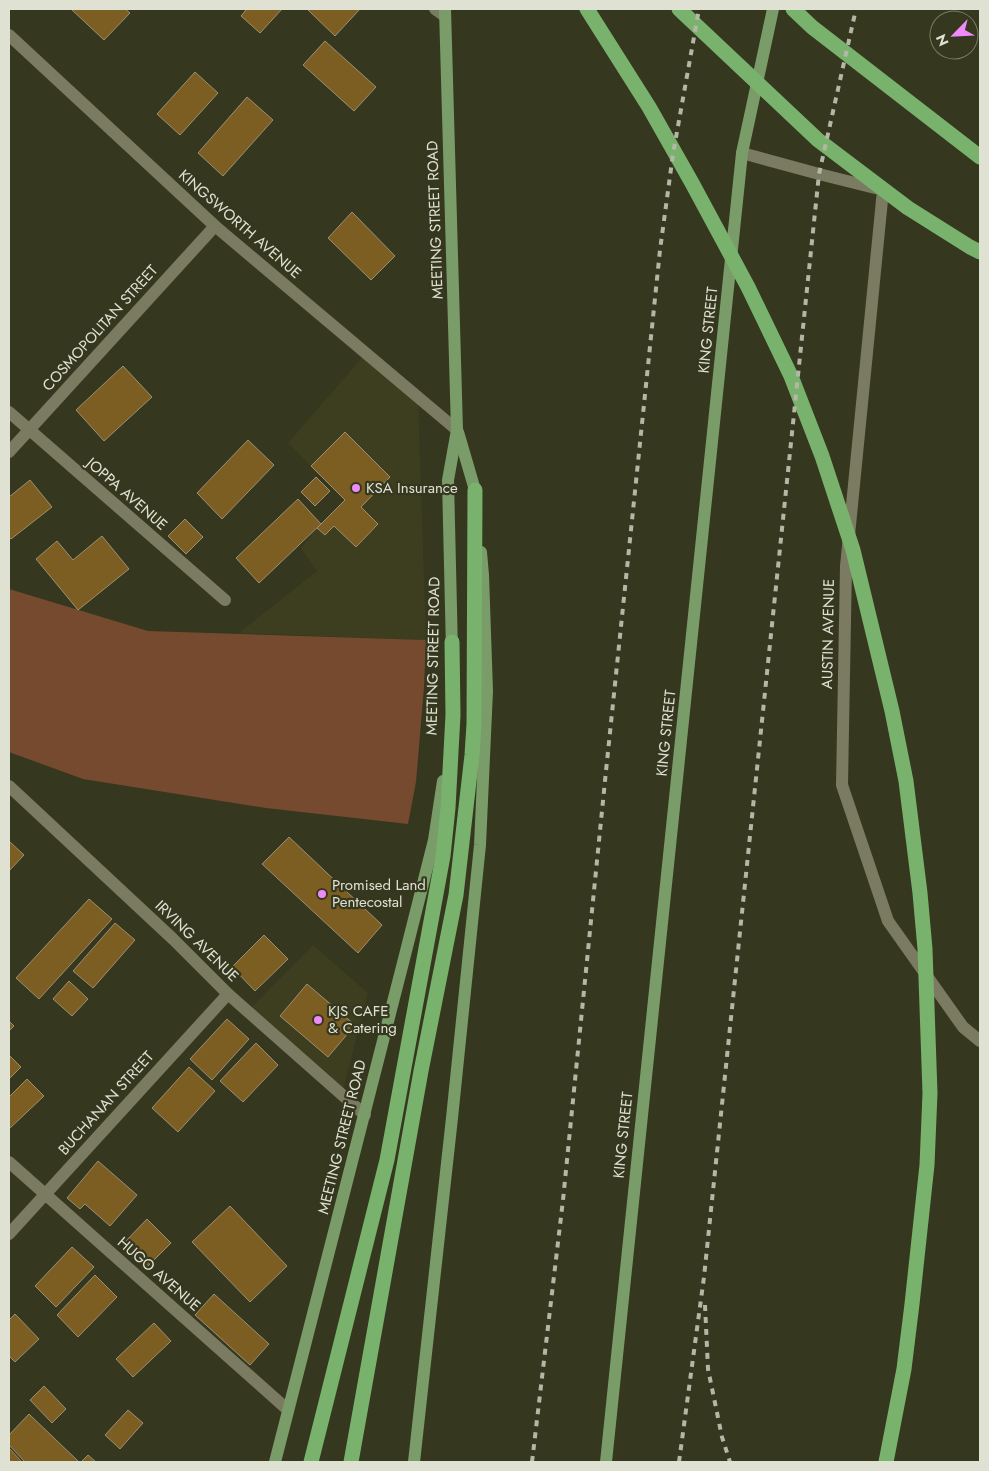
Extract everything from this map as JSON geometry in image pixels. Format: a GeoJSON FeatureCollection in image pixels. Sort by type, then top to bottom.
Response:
{"type":"FeatureCollection","features":[{"type":"Feature","properties":{"kind":"highway"},"geometry":{"type":"LineString","coordinates":[[586,9],[649,107],[748,286],[791,376],[822,456],[853,550],[890,702],[904,772],[920,893],[925,949],[930,1094],[927,1165],[913,1295],[904,1369],[886,1462]]}},
{"type":"Feature","properties":{"kind":"highway"},"geometry":{"type":"LineString","coordinates":[[679,9],[818,140],[908,208],[970,248],[980,252]]}},
{"type":"Feature","properties":{"kind":"highway"},"geometry":{"type":"LineString","coordinates":[[793,9],[812,27],[980,157]]}},
{"type":"Feature","properties":{"kind":"highway"},"geometry":{"type":"LineString","coordinates":[[351,1462],[416,1099],[456,895],[474,724],[475,490]]}},
{"type":"Feature","properties":{"kind":"highway"},"geometry":{"type":"LineString","coordinates":[[311,1462],[387,1160],[443,856],[448,808],[453,715],[452,642]]}},
{"type":"Feature","properties":{"kind":"main road","name":"KING STREET"},"geometry":{"type":"LineString","coordinates":[[606,1462],[742,153],[773,9]]}},
{"type":"Feature","properties":{"kind":"main road","name":"MEETING STREET ROAD"},"geometry":{"type":"LineString","coordinates":[[275,1462],[365,1115],[431,849],[439,812],[447,754],[452,642],[448,480],[457,430],[442,11]]}},
{"type":"Feature","properties":{"kind":"main road","name":"MEETING STREET ROAD"},"geometry":{"type":"LineString","coordinates":[[414,1462],[480,845],[487,692],[483,575],[475,490],[457,430]]}},
{"type":"Feature","properties":{"kind":"street","name":"KINGSWORTH AVENUE"},"geometry":{"type":"LineString","coordinates":[[9,35],[215,226],[457,430]]}},
{"type":"Feature","properties":{"kind":"street","name":"AUSTIN AVENUE"},"geometry":{"type":"LineString","coordinates":[[742,153],[884,190],[846,566],[842,785],[888,920],[963,1027],[980,1042]]}},
{"type":"Feature","properties":{"kind":"street","name":"COSMOPOLITAN STREET"},"geometry":{"type":"LineString","coordinates":[[9,452],[215,226]]}},
{"type":"Feature","properties":{"kind":"street","name":"JOPPA AVENUE"},"geometry":{"type":"LineString","coordinates":[[9,412],[225,600]]}},
{"type":"Feature","properties":{"kind":"street","name":"IRVING AVENUE"},"geometry":{"type":"LineString","coordinates":[[9,786],[173,939],[228,994],[365,1115]]}},
{"type":"Feature","properties":{"kind":"street","name":"BUCHANAN STREET"},"geometry":{"type":"LineString","coordinates":[[9,1234],[228,994]]}},
{"type":"Feature","properties":{"kind":"street","name":"HUGO AVENUE"},"geometry":{"type":"LineString","coordinates":[[9,1162],[288,1410]]}},
{"type":"Feature","properties":{"kind":"shaded area"},"geometry":{"type":"Polygon","coordinates":[[[366,353],[418,397],[426,640],[239,633],[317,571],[301,548],[317,528],[345,500],[288,443],[366,353]]]}},
{"type":"Feature","properties":{"kind":"shaded area"},"geometry":{"type":"Polygon","coordinates":[[[9,589],[148,631],[426,640],[416,782],[408,824],[266,808],[83,779],[9,752],[9,589]]]}},
{"type":"Feature","properties":{"kind":"shaded area"},"geometry":{"type":"Polygon","coordinates":[[[313,945],[368,993],[342,1094],[248,1011],[313,945]]]}},
{"type":"Feature","properties":{"kind":"building"},"geometry":{"type":"Polygon","coordinates":[[[71,9],[125,9],[130,13],[104,40],[71,9]]]}},
{"type":"Feature","properties":{"kind":"building"},"geometry":{"type":"Polygon","coordinates":[[[245,9],[282,9],[260,33],[241,16],[245,9]]]}},
{"type":"Feature","properties":{"kind":"building"},"geometry":{"type":"Polygon","coordinates":[[[309,9],[360,9],[335,36],[309,9]]]}},
{"type":"Feature","properties":{"kind":"building"},"geometry":{"type":"Polygon","coordinates":[[[325,41],[376,87],[354,111],[303,65],[325,41]]]}},
{"type":"Feature","properties":{"kind":"building"},"geometry":{"type":"Polygon","coordinates":[[[195,72],[218,93],[180,135],[157,114],[195,72]]]}},
{"type":"Feature","properties":{"kind":"building"},"geometry":{"type":"Polygon","coordinates":[[[247,97],[273,120],[223,176],[198,153],[247,97]]]}},
{"type":"Feature","properties":{"kind":"building"},"geometry":{"type":"Polygon","coordinates":[[[352,212],[395,256],[371,280],[328,238],[352,212]]]}},
{"type":"Feature","properties":{"kind":"building"},"geometry":{"type":"Polygon","coordinates":[[[123,366],[152,397],[104,441],[76,410],[123,366]]]}},
{"type":"Feature","properties":{"kind":"building","name":"KSA Insurance"},"geometry":{"type":"Polygon","coordinates":[[[345,432],[390,477],[361,507],[378,524],[356,547],[334,526],[325,535],[317,528],[345,500],[311,466],[345,432]]]}},
{"type":"Feature","properties":{"kind":"building"},"geometry":{"type":"Polygon","coordinates":[[[248,440],[274,465],[222,519],[197,493],[248,440]]]}},
{"type":"Feature","properties":{"kind":"building"},"geometry":{"type":"Polygon","coordinates":[[[316,477],[330,491],[315,506],[301,492],[316,477]]]}},
{"type":"Feature","properties":{"kind":"building"},"geometry":{"type":"Polygon","coordinates":[[[30,480],[52,507],[11,539],[9,537],[9,497],[30,480]]]}},
{"type":"Feature","properties":{"kind":"building"},"geometry":{"type":"Polygon","coordinates":[[[298,499],[321,524],[259,583],[236,558],[298,499]]]}},
{"type":"Feature","properties":{"kind":"building"},"geometry":{"type":"Polygon","coordinates":[[[185,519],[203,537],[186,554],[168,536],[185,519]]]}},
{"type":"Feature","properties":{"kind":"building"},"geometry":{"type":"Polygon","coordinates":[[[102,536],[129,569],[78,610],[36,559],[57,541],[73,560],[102,536]]]}},
{"type":"Feature","properties":{"kind":"building","name":"Promised Land Pentecostal"},"geometry":{"type":"Polygon","coordinates":[[[289,837],[382,925],[358,953],[262,864],[289,837]]]}},
{"type":"Feature","properties":{"kind":"building"},"geometry":{"type":"Polygon","coordinates":[[[9,841],[24,855],[9,871],[9,841]]]}},
{"type":"Feature","properties":{"kind":"building"},"geometry":{"type":"Polygon","coordinates":[[[89,899],[112,919],[39,999],[16,978],[89,899]]]}},
{"type":"Feature","properties":{"kind":"building"},"geometry":{"type":"Polygon","coordinates":[[[115,923],[135,940],[93,988],[73,971],[115,923]]]}},
{"type":"Feature","properties":{"kind":"building"},"geometry":{"type":"Polygon","coordinates":[[[264,935],[288,959],[255,991],[232,967],[264,935]]]}},
{"type":"Feature","properties":{"kind":"building"},"geometry":{"type":"Polygon","coordinates":[[[69,981],[88,999],[72,1016],[53,999],[69,981]]]}},
{"type":"Feature","properties":{"kind":"building","name":"KJS CAFE & Catering"},"geometry":{"type":"Polygon","coordinates":[[[307,984],[355,1025],[328,1057],[280,1016],[307,984]]]}},
{"type":"Feature","properties":{"kind":"building"},"geometry":{"type":"Polygon","coordinates":[[[227,1019],[249,1039],[212,1080],[190,1059],[227,1019]]]}},
{"type":"Feature","properties":{"kind":"building"},"geometry":{"type":"Polygon","coordinates":[[[9,1021],[14,1026],[9,1031],[9,1021]]]}},
{"type":"Feature","properties":{"kind":"building"},"geometry":{"type":"Polygon","coordinates":[[[256,1043],[278,1065],[243,1102],[220,1081],[256,1043]]]}},
{"type":"Feature","properties":{"kind":"building"},"geometry":{"type":"Polygon","coordinates":[[[9,1055],[21,1067],[9,1079],[9,1055]]]}},
{"type":"Feature","properties":{"kind":"building"},"geometry":{"type":"Polygon","coordinates":[[[189,1067],[215,1091],[178,1132],[152,1108],[189,1067]]]}},
{"type":"Feature","properties":{"kind":"building"},"geometry":{"type":"Polygon","coordinates":[[[27,1079],[44,1096],[9,1129],[9,1097],[27,1079]]]}},
{"type":"Feature","properties":{"kind":"building"},"geometry":{"type":"Polygon","coordinates":[[[98,1161],[137,1195],[110,1226],[85,1204],[80,1209],[67,1198],[98,1161]]]}},
{"type":"Feature","properties":{"kind":"building"},"geometry":{"type":"Polygon","coordinates":[[[230,1206],[287,1266],[250,1302],[192,1242],[230,1206]]]}},
{"type":"Feature","properties":{"kind":"building"},"geometry":{"type":"Polygon","coordinates":[[[147,1219],[171,1243],[147,1267],[123,1244],[147,1219]]]}},
{"type":"Feature","properties":{"kind":"building"},"geometry":{"type":"Polygon","coordinates":[[[72,1247],[94,1267],[56,1307],[35,1286],[72,1247]]]}},
{"type":"Feature","properties":{"kind":"building"},"geometry":{"type":"Polygon","coordinates":[[[95,1275],[117,1297],[78,1337],[57,1315],[95,1275]]]}},
{"type":"Feature","properties":{"kind":"building"},"geometry":{"type":"Polygon","coordinates":[[[214,1294],[269,1344],[250,1365],[195,1315],[214,1294]]]}},
{"type":"Feature","properties":{"kind":"building"},"geometry":{"type":"Polygon","coordinates":[[[15,1314],[39,1339],[15,1362],[9,1356],[9,1320],[15,1314]]]}},
{"type":"Feature","properties":{"kind":"building"},"geometry":{"type":"Polygon","coordinates":[[[154,1323],[171,1341],[133,1377],[116,1359],[154,1323]]]}},
{"type":"Feature","properties":{"kind":"building"},"geometry":{"type":"Polygon","coordinates":[[[44,1386],[66,1409],[52,1423],[30,1400],[44,1386]]]}},
{"type":"Feature","properties":{"kind":"building"},"geometry":{"type":"Polygon","coordinates":[[[128,1410],[143,1423],[120,1449],[105,1435],[128,1410]]]}},
{"type":"Feature","properties":{"kind":"building"},"geometry":{"type":"Polygon","coordinates":[[[29,1414],[78,1461],[25,1462],[9,1445],[9,1435],[29,1414]]]}},
{"type":"Feature","properties":{"kind":"building"},"geometry":{"type":"Polygon","coordinates":[[[9,1448],[22,1462],[9,1462],[9,1448]]]}},
{"type":"Feature","properties":{"kind":"building"},"geometry":{"type":"Polygon","coordinates":[[[88,1455],[96,1462],[81,1462],[88,1455]]]}},
{"type":"Feature","properties":{"kind":"railway"},"geometry":{"type":"LineString","coordinates":[[532,1462],[563,1200],[660,250],[673,154],[699,9]]}},
{"type":"Feature","properties":{"kind":"railway"},"geometry":{"type":"LineString","coordinates":[[679,1462],[704,1277],[819,174],[856,9]]}},
{"type":"Feature","properties":{"kind":"railway"},"geometry":{"type":"LineString","coordinates":[[705,1305],[708,1369],[722,1437],[730,1462]]}},
{"type":"Feature","properties":{"kind":"place","name":"KSA Insurance"},"geometry":{"type":"Point","coordinates":[356,488]}},
{"type":"Feature","properties":{"kind":"place","name":"Promised Land Pentecostal"},"geometry":{"type":"Point","coordinates":[322,894]}},
{"type":"Feature","properties":{"kind":"place","name":"KJS CAFE & Catering"},"geometry":{"type":"Point","coordinates":[318,1020]}}]}
